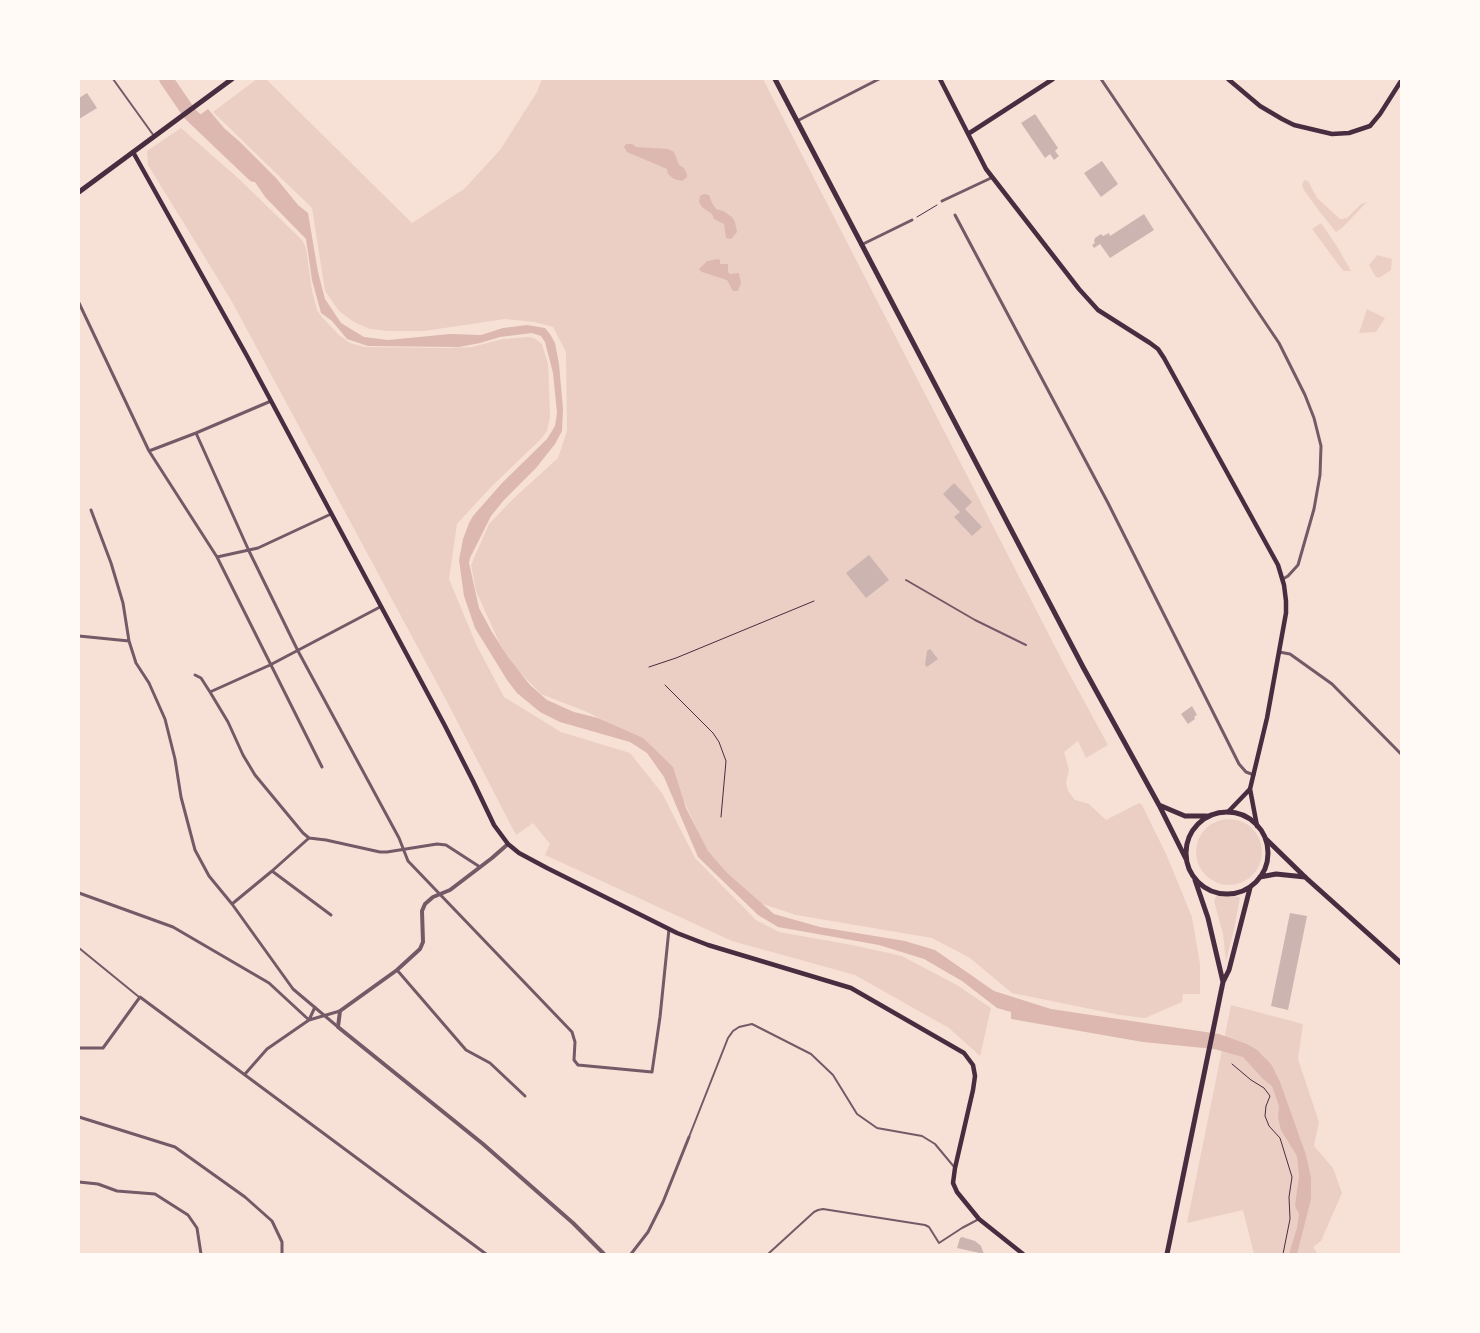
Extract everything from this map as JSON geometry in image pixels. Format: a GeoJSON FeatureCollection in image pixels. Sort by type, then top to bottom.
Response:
{"type":"FeatureCollection","features":[{"type":"Feature","properties":{"kind":"main road"},"geometry":{"type":"LineString","coordinates":[[79,192],[232,79]]}},
{"type":"Feature","properties":{"kind":"main road"},"geometry":{"type":"LineString","coordinates":[[775,79],[1186,859],[1206,911],[1223,982]]}},
{"type":"Feature","properties":{"kind":"main road"},"geometry":{"type":"LineString","coordinates":[[940,79],[991,178],[1086,298],[1098,310],[1158,350],[1278,565],[1283,579],[1286,601],[1279,652],[1250,789],[1257,826]]}},
{"type":"Feature","properties":{"kind":"main road"},"geometry":{"type":"LineString","coordinates":[[968,134],[1053,79]]}},
{"type":"Feature","properties":{"kind":"main road"},"geometry":{"type":"LineString","coordinates":[[1228,79],[1260,106],[1282,119],[1294,125],[1332,134],[1349,133],[1370,126],[1380,114],[1400,80]]}},
{"type":"Feature","properties":{"kind":"main road"},"geometry":{"type":"LineString","coordinates":[[133,152],[271,401],[452,740],[494,825],[508,844],[519,853],[547,868],[669,929],[708,945],[851,988],[964,1053],[972,1064],[975,1076],[974,1090],[953,1183],[956,1192],[979,1219],[1023,1254]]}},
{"type":"Feature","properties":{"kind":"main road"},"geometry":{"type":"LineString","coordinates":[[1228,812],[1250,789]]}},
{"type":"Feature","properties":{"kind":"main road"},"geometry":{"type":"LineString","coordinates":[[1159,805],[1185,816],[1207,816],[1228,812],[1245,816],[1257,826],[1266,838],[1305,878],[1401,964]]}},
{"type":"Feature","properties":{"kind":"main road"},"geometry":{"type":"LineString","coordinates":[[1186,859],[1187,842],[1195,827],[1207,816]]}},
{"type":"Feature","properties":{"kind":"main road"},"geometry":{"type":"LineString","coordinates":[[1167,1254],[1223,982],[1229,970],[1250,888],[1260,877],[1266,862],[1268,850],[1266,838]]}},
{"type":"Feature","properties":{"kind":"main road"},"geometry":{"type":"LineString","coordinates":[[1260,877],[1276,874],[1305,878]]}},
{"type":"Feature","properties":{"kind":"main road"},"geometry":{"type":"LineString","coordinates":[[1194,877],[1211,890],[1219,892],[1234,893],[1250,888]]}},
{"type":"Feature","properties":{"kind":"street"},"geometry":{"type":"LineString","coordinates":[[797,122],[879,79]]}},
{"type":"Feature","properties":{"kind":"street"},"geometry":{"type":"LineString","coordinates":[[1101,79],[1279,343],[1305,395],[1314,418],[1321,446],[1320,475],[1314,509],[1298,565],[1283,579]]}},
{"type":"Feature","properties":{"kind":"street"},"geometry":{"type":"LineString","coordinates":[[942,201],[991,178]]}},
{"type":"Feature","properties":{"kind":"street"},"geometry":{"type":"LineString","coordinates":[[955,215],[1108,503],[1239,764],[1246,772],[1254,775]]}},
{"type":"Feature","properties":{"kind":"street"},"geometry":{"type":"LineString","coordinates":[[861,245],[912,220]]}},
{"type":"Feature","properties":{"kind":"street"},"geometry":{"type":"LineString","coordinates":[[79,303],[149,451],[217,557],[322,767]]}},
{"type":"Feature","properties":{"kind":"street"},"geometry":{"type":"LineString","coordinates":[[149,451],[271,401]]}},
{"type":"Feature","properties":{"kind":"street"},"geometry":{"type":"LineString","coordinates":[[196,433],[298,651],[399,838],[408,861],[572,1032],[575,1042],[574,1060],[578,1065],[652,1072],[669,929]]}},
{"type":"Feature","properties":{"kind":"street"},"geometry":{"type":"LineString","coordinates":[[91,510],[111,563],[123,603],[129,641],[136,663],[165,719],[181,797],[195,850],[209,876],[232,904],[293,989],[483,1144],[573,1223],[604,1254]]}},
{"type":"Feature","properties":{"kind":"street"},"geometry":{"type":"LineString","coordinates":[[217,557],[250,551],[331,514]]}},
{"type":"Feature","properties":{"kind":"street"},"geometry":{"type":"LineString","coordinates":[[210,692],[298,651],[380,607]]}},
{"type":"Feature","properties":{"kind":"street"},"geometry":{"type":"LineString","coordinates":[[79,636],[129,641]]}},
{"type":"Feature","properties":{"kind":"street"},"geometry":{"type":"LineString","coordinates":[[1279,652],[1290,654],[1332,684],[1401,754]]}},
{"type":"Feature","properties":{"kind":"street"},"geometry":{"type":"LineString","coordinates":[[195,675],[201,678],[228,722],[243,755],[255,775],[309,838],[380,852],[437,844],[446,845],[480,867]]}},
{"type":"Feature","properties":{"kind":"street"},"geometry":{"type":"LineString","coordinates":[[232,904],[309,838]]}},
{"type":"Feature","properties":{"kind":"street"},"geometry":{"type":"LineString","coordinates":[[245,1074],[267,1049],[309,1020],[340,1011],[397,970],[420,949],[423,942],[422,911],[425,904],[433,897],[450,890],[508,844]]}},
{"type":"Feature","properties":{"kind":"street"},"geometry":{"type":"LineString","coordinates":[[272,871],[331,915]]}},
{"type":"Feature","properties":{"kind":"street"},"geometry":{"type":"LineString","coordinates":[[79,893],[173,927],[269,984],[309,1020]]}},
{"type":"Feature","properties":{"kind":"street"},"geometry":{"type":"LineString","coordinates":[[397,970],[466,1050],[490,1063],[525,1096]]}},
{"type":"Feature","properties":{"kind":"street"},"geometry":{"type":"LineString","coordinates":[[79,1048],[103,1048],[140,997],[486,1254]]}},
{"type":"Feature","properties":{"kind":"street"},"geometry":{"type":"LineString","coordinates":[[309,1020],[315,1007]]}},
{"type":"Feature","properties":{"kind":"street"},"geometry":{"type":"LineString","coordinates":[[338,1027],[340,1011]]}},
{"type":"Feature","properties":{"kind":"street"},"geometry":{"type":"LineString","coordinates":[[79,1117],[175,1147],[244,1196],[272,1221],[282,1242],[282,1254]]}},
{"type":"Feature","properties":{"kind":"street"},"geometry":{"type":"LineString","coordinates":[[631,1254],[648,1232],[664,1202],[689,1137]]}},
{"type":"Feature","properties":{"kind":"street"},"geometry":{"type":"LineString","coordinates":[[79,1182],[98,1184],[117,1191],[155,1194],[188,1215],[197,1228],[200,1254]]}},
{"type":"Feature","properties":{"kind":"lane"},"geometry":{"type":"LineString","coordinates":[[113,79],[154,136]]}},
{"type":"Feature","properties":{"kind":"lane"},"geometry":{"type":"LineString","coordinates":[[906,580],[975,620],[1026,645]]}},
{"type":"Feature","properties":{"kind":"lane"},"geometry":{"type":"LineString","coordinates":[[79,948],[140,997]]}},
{"type":"Feature","properties":{"kind":"lane"},"geometry":{"type":"LineString","coordinates":[[689,1137],[728,1038],[733,1030],[752,1024],[811,1054],[832,1075],[857,1114],[877,1128],[922,1136],[935,1144],[955,1168]]}},
{"type":"Feature","properties":{"kind":"lane"},"geometry":{"type":"LineString","coordinates":[[768,1254],[814,1212],[823,1209],[925,1225],[929,1227],[939,1243],[979,1219]]}},
{"type":"Feature","properties":{"kind":"path"},"geometry":{"type":"LineString","coordinates":[[912,220],[942,201]]}},
{"type":"Feature","properties":{"kind":"path"},"geometry":{"type":"LineString","coordinates":[[649,668],[814,601]]}},
{"type":"Feature","properties":{"kind":"path"},"geometry":{"type":"LineString","coordinates":[[664,685],[713,733],[719,742],[726,761],[721,817]]}},
{"type":"Feature","properties":{"kind":"path"},"geometry":{"type":"LineString","coordinates":[[1232,1064],[1264,1088],[1270,1096],[1265,1116],[1269,1126],[1280,1138],[1292,1177],[1289,1197],[1290,1219],[1283,1254]]}},
{"type":"Feature","properties":{"kind":"shaded area"},"geometry":{"type":"Polygon","coordinates":[[[257,79],[266,79],[412,223],[464,189],[500,150],[537,92],[542,79],[763,79],[1064,664],[1108,745],[1086,758],[1078,741],[1064,752],[1069,770],[1066,782],[1068,791],[1075,800],[1089,804],[1106,820],[1139,803],[1142,805],[1167,856],[1192,917],[1200,964],[1200,994],[1183,994],[1182,1002],[1145,1018],[1120,1015],[1012,993],[970,958],[932,938],[796,915],[760,903],[726,874],[706,849],[683,799],[643,740],[587,712],[541,694],[512,664],[499,642],[476,591],[471,565],[489,524],[558,458],[567,431],[566,352],[553,327],[534,322],[505,319],[424,331],[388,331],[370,329],[354,322],[339,311],[325,291],[312,208],[213,112],[257,79]]]}},
{"type":"Feature","properties":{"kind":"shaded area"},"geometry":{"type":"Polygon","coordinates":[[[208,109],[224,128],[276,178],[298,205],[308,213],[318,272],[325,299],[341,323],[364,337],[388,340],[450,334],[481,335],[503,328],[527,325],[545,328],[550,334],[555,343],[559,364],[563,409],[562,431],[555,444],[536,468],[491,516],[469,563],[479,608],[508,657],[530,685],[547,700],[574,712],[598,718],[643,738],[673,767],[686,808],[708,851],[727,873],[774,914],[820,927],[905,941],[935,950],[994,991],[1051,1009],[1219,1034],[1247,1044],[1257,1050],[1271,1064],[1280,1082],[1306,1155],[1311,1178],[1311,1199],[1297,1254],[1289,1254],[1299,1214],[1295,1206],[1299,1176],[1297,1156],[1281,1130],[1278,1118],[1279,1106],[1272,1086],[1243,1057],[1214,1049],[1143,1042],[1011,1019],[1011,1012],[997,1008],[962,981],[924,959],[879,945],[778,927],[758,915],[698,857],[664,777],[647,753],[630,742],[560,722],[540,712],[517,693],[475,628],[464,596],[459,560],[463,539],[473,516],[502,483],[547,439],[555,426],[557,413],[553,373],[545,342],[541,336],[532,333],[500,337],[459,347],[368,346],[347,339],[332,321],[321,313],[312,280],[306,239],[266,198],[227,142],[204,126],[189,123],[208,109]]]}},
{"type":"Feature","properties":{"kind":"shaded area"},"geometry":{"type":"Polygon","coordinates":[[[181,128],[238,178],[302,240],[306,248],[312,291],[317,310],[339,335],[350,343],[365,347],[446,348],[472,347],[503,339],[528,337],[534,338],[542,344],[548,364],[550,417],[547,431],[457,524],[449,579],[476,644],[504,697],[561,732],[630,753],[662,793],[695,858],[756,920],[779,932],[902,956],[957,985],[991,1008],[980,1056],[949,1028],[855,975],[732,941],[545,855],[550,844],[533,823],[516,835],[445,698],[231,300],[148,165],[147,151],[181,128]]]}},
{"type":"Feature","properties":{"kind":"shaded area"},"geometry":{"type":"Polygon","coordinates":[[[626,144],[632,144],[636,147],[668,149],[674,152],[679,165],[684,168],[687,177],[682,181],[674,179],[668,174],[667,169],[627,152],[624,147],[626,144]]]}},
{"type":"Feature","properties":{"kind":"shaded area"},"geometry":{"type":"Polygon","coordinates":[[[1304,180],[1308,181],[1317,198],[1340,219],[1347,218],[1361,204],[1367,202],[1336,232],[1304,190],[1302,185],[1304,180]]]}},
{"type":"Feature","properties":{"kind":"shaded area"},"geometry":{"type":"Polygon","coordinates":[[[704,194],[709,195],[716,209],[732,217],[735,222],[737,232],[731,239],[726,238],[724,224],[714,219],[712,214],[702,207],[699,202],[700,196],[704,194]]]}},
{"type":"Feature","properties":{"kind":"shaded area"},"geometry":{"type":"Polygon","coordinates":[[[1321,223],[1351,271],[1344,271],[1341,268],[1312,229],[1321,223]]]}},
{"type":"Feature","properties":{"kind":"shaded area"},"geometry":{"type":"Polygon","coordinates":[[[1377,255],[1392,259],[1391,270],[1379,278],[1375,276],[1369,265],[1377,255]]]}},
{"type":"Feature","properties":{"kind":"shaded area"},"geometry":{"type":"Polygon","coordinates":[[[718,259],[720,264],[728,264],[728,272],[730,274],[739,273],[741,283],[738,291],[733,291],[727,280],[702,272],[699,269],[707,261],[718,259]]]}},
{"type":"Feature","properties":{"kind":"shaded area"},"geometry":{"type":"Polygon","coordinates":[[[1367,309],[1385,318],[1376,332],[1359,333],[1367,309]]]}},
{"type":"Feature","properties":{"kind":"shaded area"},"geometry":{"type":"Polygon","coordinates":[[[1229,819],[1242,822],[1252,829],[1259,839],[1262,852],[1259,865],[1252,875],[1242,882],[1229,885],[1216,882],[1206,875],[1199,865],[1196,852],[1199,839],[1206,829],[1216,822],[1229,819]]]}},
{"type":"Feature","properties":{"kind":"shaded area"},"geometry":{"type":"Polygon","coordinates":[[[1217,895],[1240,897],[1226,961],[1223,934],[1214,901],[1217,895]]]}},
{"type":"Feature","properties":{"kind":"shaded area"},"geometry":{"type":"Polygon","coordinates":[[[1231,1005],[1303,1024],[1298,1059],[1319,1122],[1314,1146],[1333,1168],[1342,1193],[1321,1241],[1313,1247],[1318,1254],[1254,1254],[1243,1210],[1187,1223],[1231,1005]]]}},
{"type":"Feature","properties":{"kind":"building"},"geometry":{"type":"Polygon","coordinates":[[[87,93],[97,108],[79,119],[79,98],[87,93]]]}},
{"type":"Feature","properties":{"kind":"building"},"geometry":{"type":"Polygon","coordinates":[[[1035,114],[1058,148],[1055,151],[1059,156],[1054,160],[1050,154],[1045,158],[1021,123],[1035,114]]]}},
{"type":"Feature","properties":{"kind":"building"},"geometry":{"type":"Polygon","coordinates":[[[1102,161],[1118,184],[1101,197],[1084,173],[1102,161]]]}},
{"type":"Feature","properties":{"kind":"building"},"geometry":{"type":"Polygon","coordinates":[[[1144,214],[1154,230],[1110,258],[1100,244],[1094,248],[1092,245],[1095,243],[1095,238],[1101,234],[1103,236],[1109,233],[1110,236],[1144,214]]]}},
{"type":"Feature","properties":{"kind":"building"},"geometry":{"type":"Polygon","coordinates":[[[954,483],[972,502],[965,509],[982,527],[972,536],[954,517],[960,512],[943,494],[954,483]]]}},
{"type":"Feature","properties":{"kind":"building"},"geometry":{"type":"Polygon","coordinates":[[[869,555],[889,580],[866,598],[846,573],[869,555]]]}},
{"type":"Feature","properties":{"kind":"building"},"geometry":{"type":"Polygon","coordinates":[[[930,649],[938,659],[927,667],[925,665],[927,651],[930,649]]]}},
{"type":"Feature","properties":{"kind":"building"},"geometry":{"type":"Polygon","coordinates":[[[1192,706],[1197,715],[1188,724],[1181,714],[1192,706]]]}},
{"type":"Feature","properties":{"kind":"building"},"geometry":{"type":"Polygon","coordinates":[[[1290,913],[1307,916],[1288,1010],[1271,1006],[1290,913]]]}},
{"type":"Feature","properties":{"kind":"building"},"geometry":{"type":"Polygon","coordinates":[[[962,1237],[975,1241],[981,1246],[984,1254],[957,1248],[962,1237]]]}},
{"type":"Feature","properties":{"kind":"waterway"},"geometry":{"type":"LineString","coordinates":[[166,79],[190,114],[254,175]]}}]}
